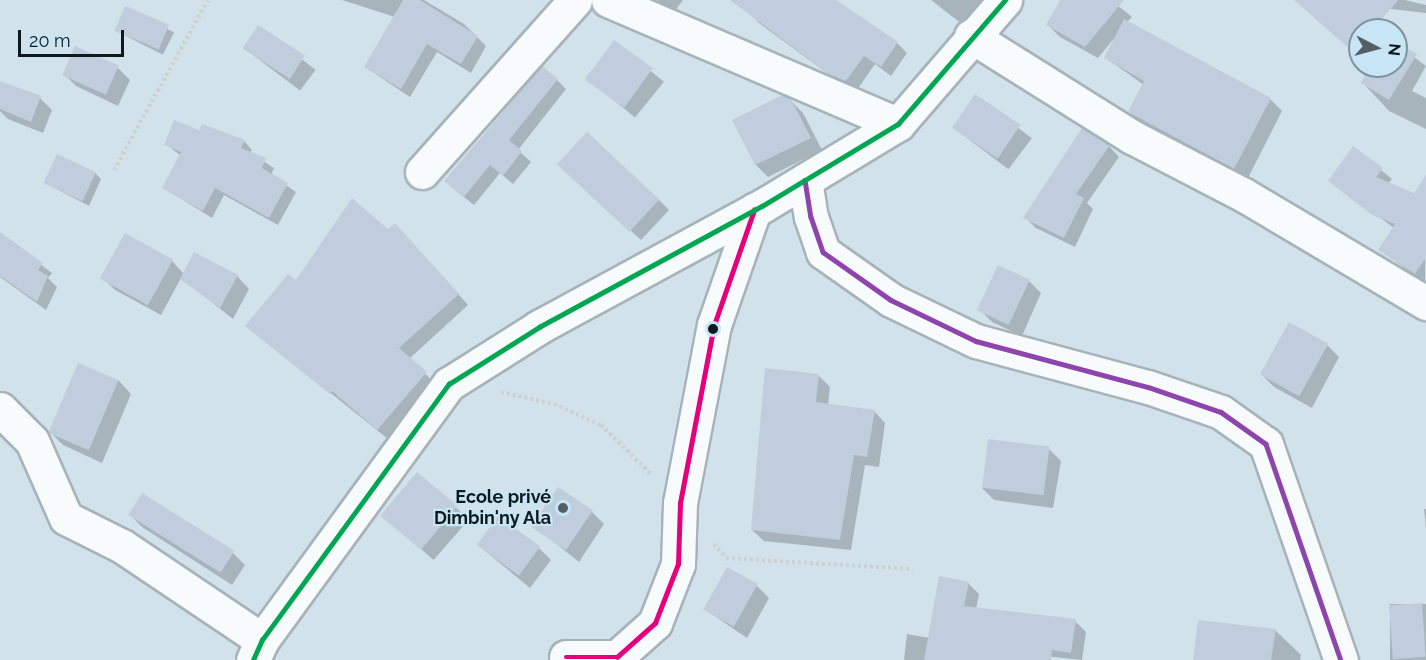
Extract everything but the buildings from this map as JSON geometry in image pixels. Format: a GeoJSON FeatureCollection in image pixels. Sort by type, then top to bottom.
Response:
{"type":"FeatureCollection","features":[{"type":"Feature","properties":{"kind":"street"},"geometry":{"type":"LineString","coordinates":[[422,172],[575,0]]}},
{"type":"Feature","properties":{"kind":"street"},"geometry":{"type":"LineString","coordinates":[[608,0],[898,124]]}},
{"type":"Feature","properties":{"kind":"street"},"geometry":{"type":"LineString","coordinates":[[0,409],[32,441],[66,518],[122,546],[258,650],[449,384],[539,327],[754,210],[898,124],[970,36],[1005,0]]}},
{"type":"Feature","properties":{"kind":"street"},"geometry":{"type":"LineString","coordinates":[[970,36],[1132,137],[1244,195],[1426,303]]}},
{"type":"Feature","properties":{"kind":"street"},"geometry":{"type":"LineString","coordinates":[[805,180],[811,217],[823,252],[891,300],[976,341],[1148,387],[1221,412],[1266,444],[1341,660]]}},
{"type":"Feature","properties":{"kind":"street"},"geometry":{"type":"LineString","coordinates":[[566,657],[617,657],[656,623],[678,564],[680,502],[714,325],[754,210]]}},
{"type":"Feature","properties":{"kind":"path"},"geometry":{"type":"LineString","coordinates":[[114,170],[208,0]]}},
{"type":"Feature","properties":{"kind":"transit line"},"geometry":{"type":"LineString","coordinates":[[253,660],[262,640],[449,384],[539,327],[762,206],[898,124],[1005,0]]}},
{"type":"Feature","properties":{"kind":"transit line"},"geometry":{"type":"LineString","coordinates":[[805,180],[811,217],[823,252],[891,300],[976,341],[1148,387],[1221,412],[1266,444],[1341,660]]}},
{"type":"Feature","properties":{"kind":"transit line"},"geometry":{"type":"LineString","coordinates":[[566,657],[617,657],[655,623],[678,564],[680,503],[714,325],[754,210]]}},
{"type":"Feature","properties":{"kind":"place","name":"Ecole privé Dimbin'ny Ala"},"geometry":{"type":"Point","coordinates":[563,508]}}]}
